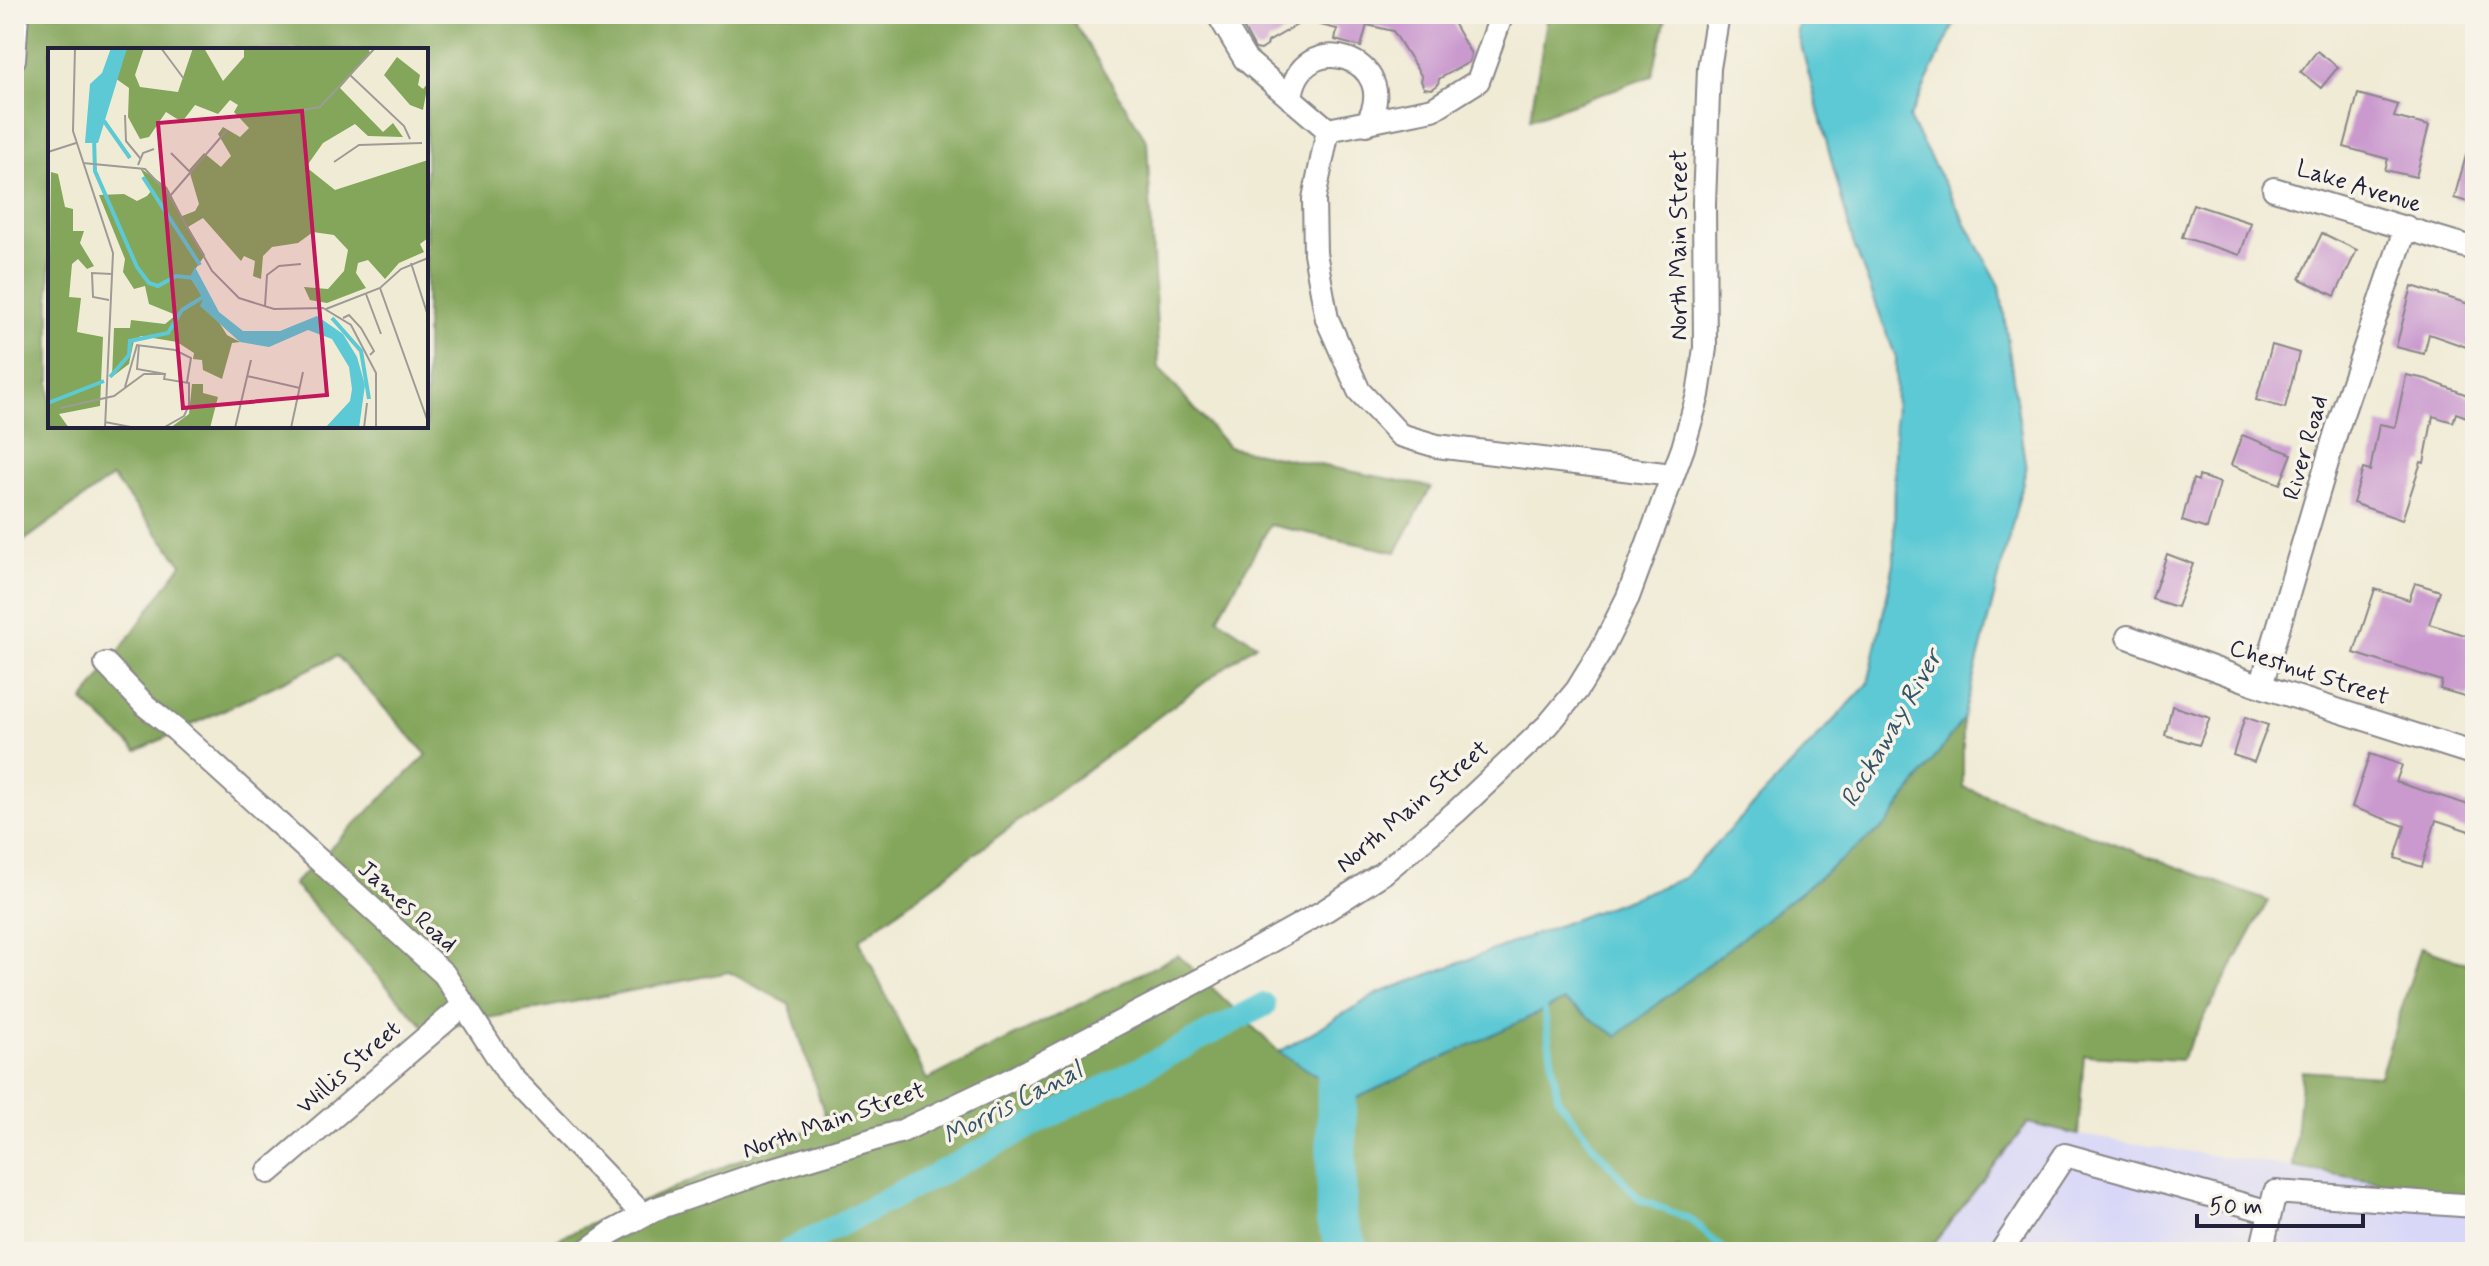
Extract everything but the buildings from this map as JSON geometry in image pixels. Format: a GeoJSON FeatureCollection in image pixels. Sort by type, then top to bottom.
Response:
{"type":"FeatureCollection","features":[{"type":"Feature","properties":{"kind":"street"},"geometry":{"type":"LineString","coordinates":[[14,59],[17,14]]}},
{"type":"Feature","properties":{"kind":"street"},"geometry":{"type":"LineString","coordinates":[[1218,14],[1245,59],[1328,130],[1433,109],[1478,81],[1502,14]]}},
{"type":"Feature","properties":{"kind":"street","name":"North Main Street"},"geometry":{"type":"LineString","coordinates":[[585,1252],[643,1215],[745,1178],[902,1131],[1008,1081],[1210,975],[1326,910],[1383,873],[1457,811],[1548,725],[1577,690],[1628,597],[1683,448],[1698,395],[1705,348],[1709,68],[1718,14]]}},
{"type":"Feature","properties":{"kind":"street"},"geometry":{"type":"LineString","coordinates":[[1291,99],[1296,78],[1302,69],[1321,57],[1343,56],[1361,66],[1373,84],[1375,105],[1366,124]]}},
{"type":"Feature","properties":{"kind":"street"},"geometry":{"type":"LineString","coordinates":[[1328,130],[1314,199],[1315,253],[1327,319],[1359,391],[1400,435],[1437,446],[1672,475]]}},
{"type":"Feature","properties":{"kind":"street","name":"Lake Avenue"},"geometry":{"type":"LineString","coordinates":[[2274,189],[2475,249]]}},
{"type":"Feature","properties":{"kind":"street","name":"River Road"},"geometry":{"type":"LineString","coordinates":[[2261,686],[2336,432],[2406,227]]}},
{"type":"Feature","properties":{"kind":"street","name":"Chestnut Street"},"geometry":{"type":"LineString","coordinates":[[2128,637],[2261,686],[2475,754]]}},
{"type":"Feature","properties":{"kind":"street","name":"James Road"},"geometry":{"type":"LineString","coordinates":[[106,664],[146,706],[444,974],[510,1076],[643,1215]]}},
{"type":"Feature","properties":{"kind":"street","name":"Willis Street"},"geometry":{"type":"LineString","coordinates":[[269,1172],[464,1005]]}},
{"type":"Feature","properties":{"kind":"street"},"geometry":{"type":"LineString","coordinates":[[2001,1252],[2065,1155],[2270,1212]]}},
{"type":"Feature","properties":{"kind":"street"},"geometry":{"type":"LineString","coordinates":[[2261,1252],[2275,1192],[2475,1206]]}},
{"type":"Feature","properties":{"kind":"shaded area"},"geometry":{"type":"Polygon","coordinates":[[[2028,1123],[2078,1135],[2293,1167],[2475,1199],[2475,1252],[1927,1252],[2028,1123]]]}},
{"type":"Feature","properties":{"kind":"green space"},"geometry":{"type":"Polygon","coordinates":[[[14,14],[1069,14],[1147,141],[1159,368],[1228,447],[1431,487],[1396,552],[1270,525],[1218,618],[1256,644],[859,940],[927,1080],[1178,955],[1279,1052],[1355,1099],[1564,1001],[1887,824],[1963,719],[1963,787],[2268,901],[2181,1060],[2084,1055],[2078,1135],[2028,1123],[1927,1252],[1682,1252],[1678,1247],[1667,1252],[542,1252],[563,1236],[827,1122],[789,1004],[729,972],[427,1030],[293,884],[427,755],[337,656],[137,751],[83,701],[182,564],[112,477],[14,548],[14,14]]]}},
{"type":"Feature","properties":{"kind":"green space"},"geometry":{"type":"Polygon","coordinates":[[[1548,14],[1667,14],[1652,76],[1530,119],[1548,14]]]}},
{"type":"Feature","properties":{"kind":"green space"},"geometry":{"type":"Polygon","coordinates":[[[2421,947],[2475,966],[2475,1199],[2293,1167],[2302,1071],[2380,1076],[2421,947]]]}},
{"type":"Feature","properties":{"kind":"water"},"geometry":{"type":"Polygon","coordinates":[[[1807,14],[1959,14],[1909,119],[2000,286],[2026,470],[1963,719],[1887,824],[1617,1036],[1564,1001],[1355,1099],[1279,1052],[1377,994],[1684,878],[1868,684],[1894,563],[1896,358],[1853,242],[1797,30],[1807,14]]]}},
{"type":"Feature","properties":{"kind":"waterway"},"geometry":{"type":"LineString","coordinates":[[1543,1003],[1558,1099],[1640,1200],[1690,1219],[1726,1252]]}},
{"type":"Feature","properties":{"kind":"waterway","name":"Morris Canal"},"geometry":{"type":"LineString","coordinates":[[787,1252],[1264,1005]]}},
{"type":"Feature","properties":{"kind":"waterway","name":"Rockaway River"},"geometry":{"type":"LineString","coordinates":[[1350,1252],[1336,1221],[1337,1069],[1370,1058]]}}]}
